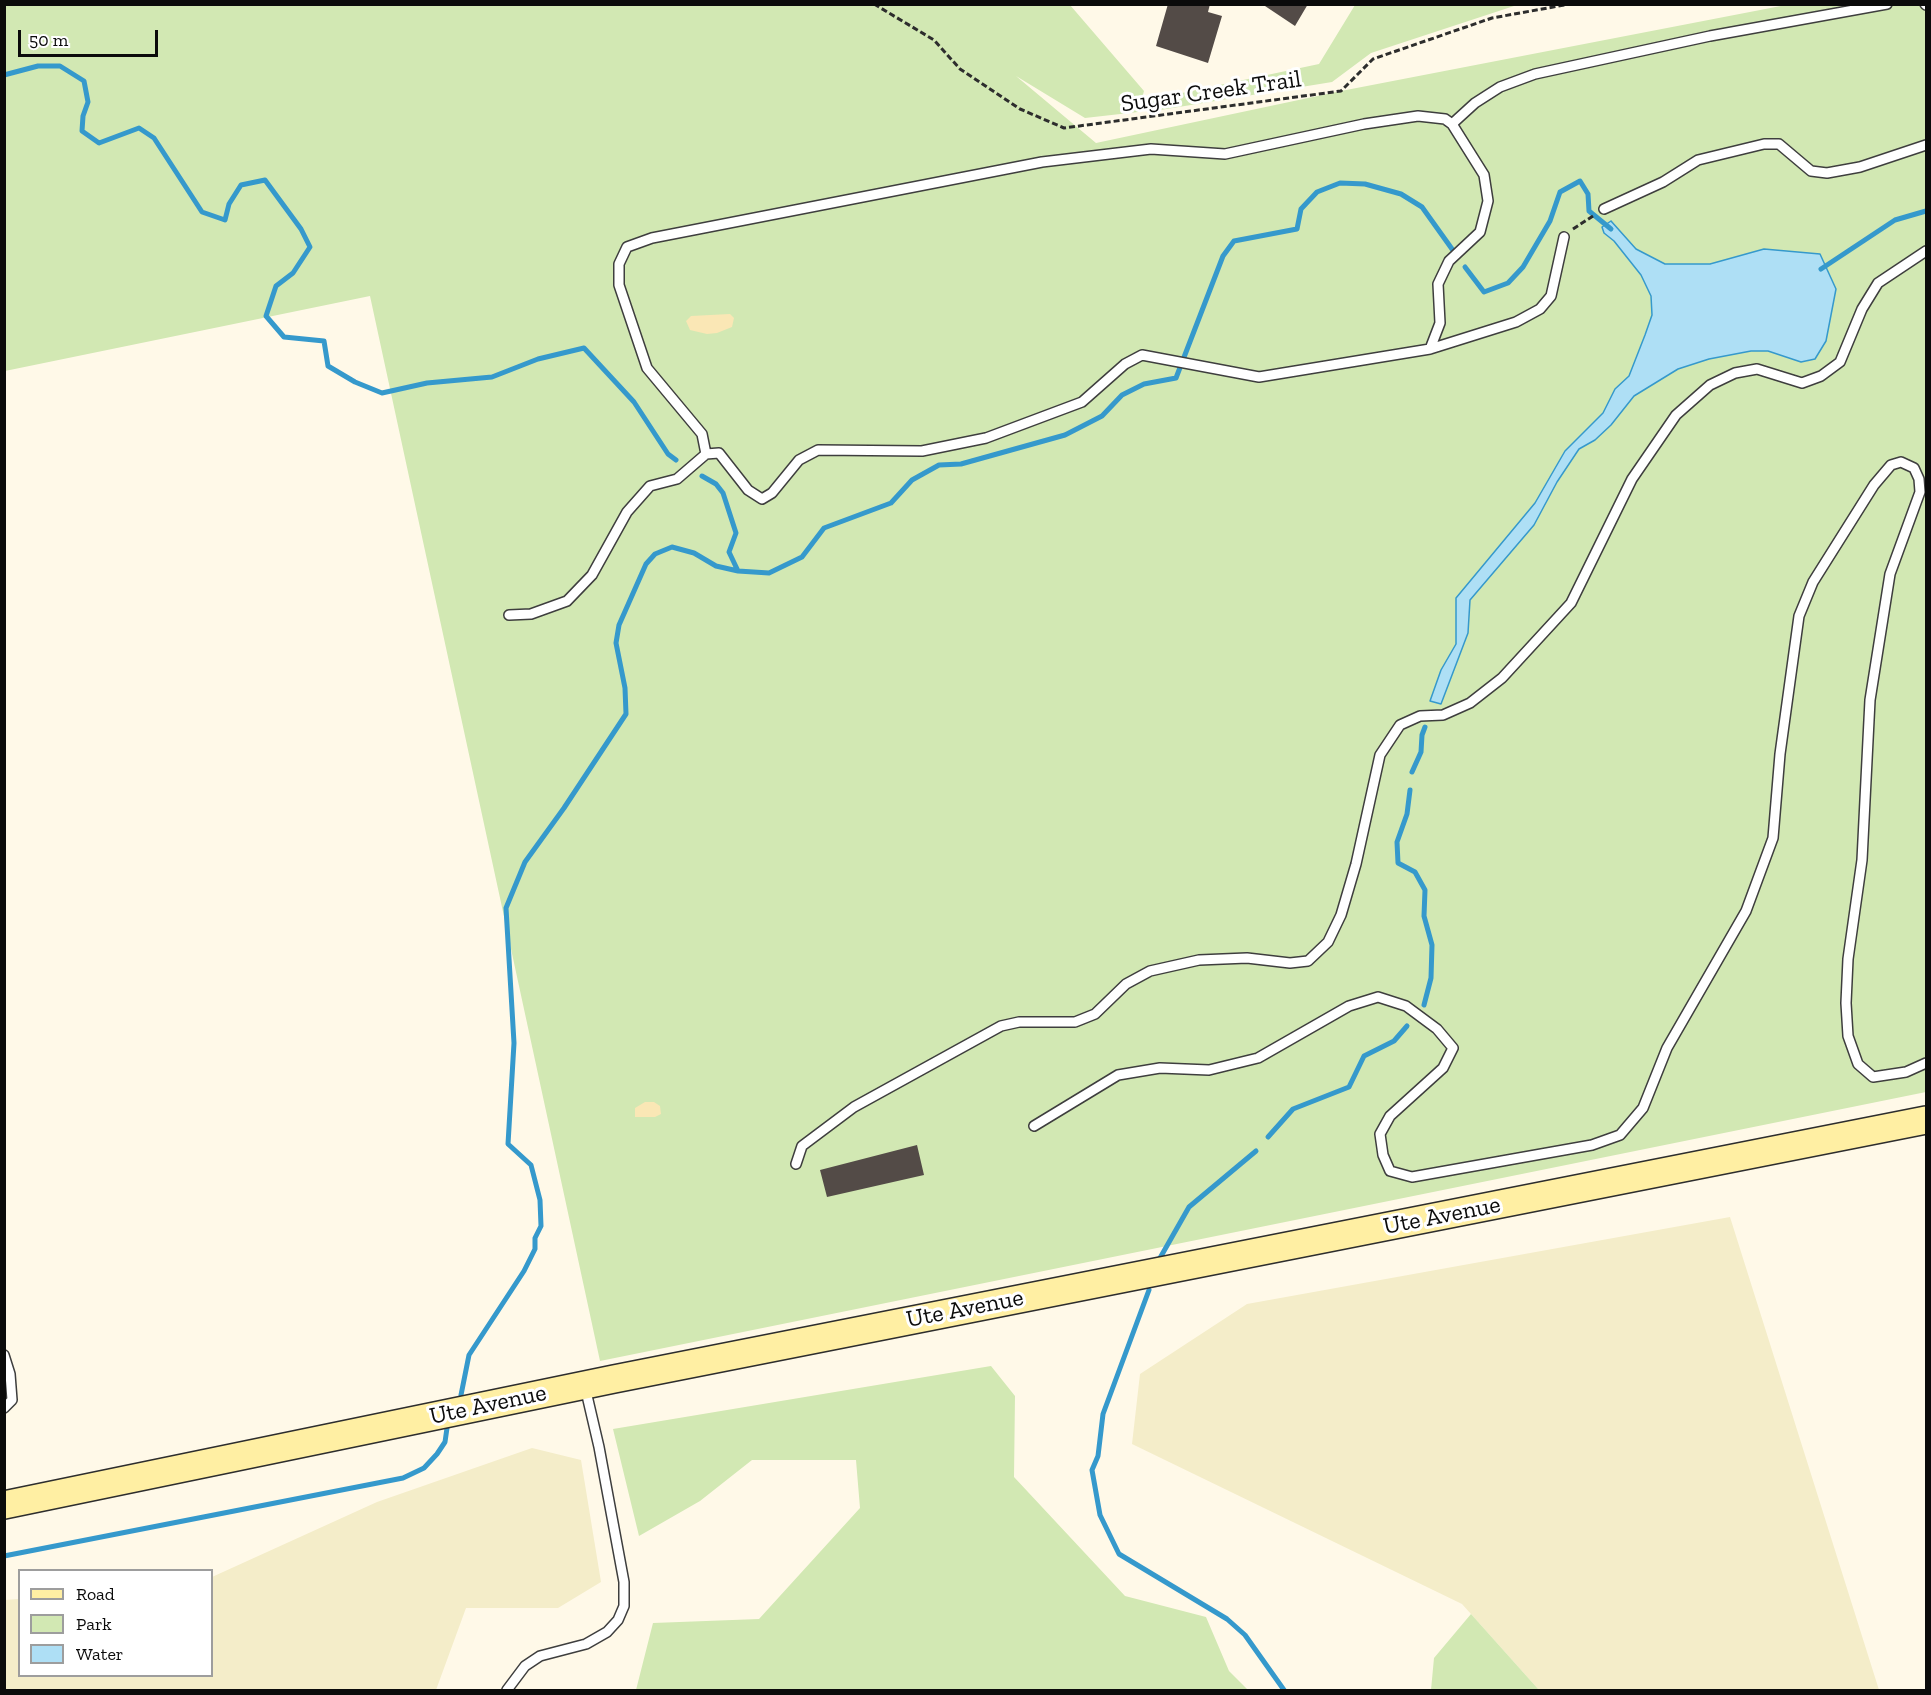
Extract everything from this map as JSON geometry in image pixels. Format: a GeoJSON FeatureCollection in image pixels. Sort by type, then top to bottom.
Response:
{"type":"FeatureCollection","features":[{"type":"Feature","properties":{"kind":"main road","name":"Ute Avenue"},"geometry":{"type":"LineString","coordinates":[[4,1505],[585,1385],[1926,1120]]}},
{"type":"Feature","properties":{"kind":"lane"},"geometry":{"type":"LineString","coordinates":[[1452,124],[1475,103],[1500,87],[1535,74],[1710,36],[1887,4]]}},
{"type":"Feature","properties":{"kind":"lane"},"geometry":{"type":"LineString","coordinates":[[706,454],[702,435],[647,368],[619,285],[619,264],[627,247],[652,238],[1042,162],[1151,149],[1225,154],[1364,124],[1419,116],[1445,118],[1452,124],[1484,175],[1488,201],[1480,232],[1449,261],[1438,284],[1440,323],[1430,350]]}},
{"type":"Feature","properties":{"kind":"lane"},"geometry":{"type":"LineString","coordinates":[[1604,209],[1663,182],[1698,160],[1764,144],[1779,144],[1811,171],[1827,173],[1860,167],[1926,145]]}},
{"type":"Feature","properties":{"kind":"lane"},"geometry":{"type":"LineString","coordinates":[[509,615],[531,614],[567,601],[592,575],[627,512],[650,486],[677,479],[706,454],[719,453],[748,490],[762,499],[772,493],[799,460],[818,450],[922,451],[986,438],[1082,402],[1125,364],[1142,355],[1259,377],[1430,350],[1516,322],[1540,309],[1551,296],[1564,237]]}},
{"type":"Feature","properties":{"kind":"lane"},"geometry":{"type":"LineString","coordinates":[[796,1164],[802,1146],[854,1107],[1001,1026],[1019,1022],[1075,1022],[1095,1014],[1126,984],[1150,971],[1199,960],[1247,958],[1290,963],[1308,961],[1328,942],[1341,915],[1356,864],[1380,755],[1400,725],[1420,716],[1443,716],[1470,703],[1502,678],[1571,603],[1632,479],[1676,415],[1710,385],[1735,373],[1757,369],[1802,382],[1821,376],[1840,362],[1862,309],[1878,283],[1926,251]]}},
{"type":"Feature","properties":{"kind":"lane"},"geometry":{"type":"LineString","coordinates":[[1034,1126],[1118,1075],[1160,1068],[1209,1070],[1258,1058],[1349,1006],[1378,998],[1406,1006],[1437,1029],[1453,1048],[1443,1068],[1390,1116],[1380,1134],[1383,1155],[1390,1171],[1412,1177],[1592,1145],[1620,1135],[1643,1108],[1667,1048],[1746,911],[1773,838],[1780,754],[1800,616],[1813,582],[1874,485],[1891,465],[1901,462],[1914,468],[1919,479],[1920,492],[1890,574],[1870,700],[1862,860],[1848,959],[1846,1003],[1848,1036],[1858,1064],[1873,1077],[1906,1072],[1926,1063]]}},
{"type":"Feature","properties":{"kind":"lane"},"geometry":{"type":"LineString","coordinates":[[4,1354],[10,1374],[12,1400],[4,1408]]}},
{"type":"Feature","properties":{"kind":"lane"},"geometry":{"type":"LineString","coordinates":[[507,1690],[525,1666],[540,1656],[586,1644],[607,1632],[618,1620],[624,1606],[624,1581],[585,1385]]}},
{"type":"Feature","properties":{"kind":"path","name":"Sugar Creek Trail"},"geometry":{"type":"LineString","coordinates":[[874,4],[934,40],[960,69],[1020,109],[1064,128],[1341,91],[1373,59],[1491,18],[1570,4]]}},
{"type":"Feature","properties":{"kind":"path"},"geometry":{"type":"LineString","coordinates":[[1564,237],[1604,209]]}},
{"type":"Feature","properties":{"kind":"shaded area"},"geometry":{"type":"Polygon","coordinates":[[[1730,1217],[1879,1690],[1539,1690],[1462,1604],[1132,1444],[1140,1374],[1247,1304],[1730,1217]]]}},
{"type":"Feature","properties":{"kind":"shaded area"},"geometry":{"type":"Polygon","coordinates":[[[532,1448],[581,1460],[601,1582],[558,1608],[466,1608],[436,1690],[5,1690],[5,1600],[18,1599],[18,1677],[213,1677],[213,1577],[377,1502],[532,1448]]]}},
{"type":"Feature","properties":{"kind":"green space"},"geometry":{"type":"Polygon","coordinates":[[[5,5],[1070,5],[1144,91],[1138,112],[1085,118],[1016,76],[1096,143],[1341,91],[1786,5],[1926,5],[1926,1092],[600,1361],[370,296],[5,371],[5,5]]]}},
{"type":"Feature","properties":{"kind":"green space"},"geometry":{"type":"Polygon","coordinates":[[[1355,5],[1513,5],[1371,53],[1332,82],[1148,112],[1144,101],[1319,64],[1355,5]]]}},
{"type":"Feature","properties":{"kind":"green space"},"geometry":{"type":"Polygon","coordinates":[[[991,1366],[1015,1396],[1014,1477],[1125,1596],[1206,1617],[1229,1671],[1248,1690],[636,1690],[653,1623],[759,1619],[860,1508],[856,1460],[752,1460],[700,1501],[639,1536],[613,1429],[991,1366]]]}},
{"type":"Feature","properties":{"kind":"green space"},"geometry":{"type":"Polygon","coordinates":[[[1471,1614],[1539,1690],[1431,1690],[1434,1658],[1471,1614]]]}},
{"type":"Feature","properties":{"kind":"sand"},"geometry":{"type":"Polygon","coordinates":[[[730,314],[734,318],[732,327],[717,333],[707,334],[690,330],[686,321],[691,316],[730,314]]]}},
{"type":"Feature","properties":{"kind":"sand"},"geometry":{"type":"Polygon","coordinates":[[[645,1102],[654,1102],[660,1106],[661,1114],[655,1117],[635,1117],[635,1108],[645,1102]]]}},
{"type":"Feature","properties":{"kind":"water"},"geometry":{"type":"Polygon","coordinates":[[[1611,221],[1636,249],[1665,264],[1710,264],[1764,249],[1820,254],[1836,289],[1826,341],[1815,359],[1801,362],[1768,351],[1751,351],[1709,359],[1678,369],[1634,396],[1611,425],[1595,440],[1579,449],[1557,482],[1534,525],[1470,600],[1468,633],[1441,704],[1430,701],[1441,670],[1456,644],[1456,598],[1535,503],[1565,451],[1603,413],[1615,389],[1629,376],[1645,335],[1652,315],[1651,296],[1641,275],[1614,241],[1604,233],[1602,227],[1611,221]]]}},
{"type":"Feature","properties":{"kind":"building"},"geometry":{"type":"Polygon","coordinates":[[[1168,4],[1210,4],[1208,12],[1222,16],[1208,63],[1156,46],[1168,4]]]}},
{"type":"Feature","properties":{"kind":"building"},"geometry":{"type":"Polygon","coordinates":[[[1262,4],[1308,4],[1295,26],[1262,4]]]}},
{"type":"Feature","properties":{"kind":"building"},"geometry":{"type":"Polygon","coordinates":[[[917,1145],[924,1175],[827,1197],[820,1170],[917,1145]]]}},
{"type":"Feature","properties":{"kind":"waterway"},"geometry":{"type":"LineString","coordinates":[[4,75],[38,66],[60,66],[84,81],[88,102],[83,116],[82,131],[99,143],[139,128],[154,138],[202,212],[225,220],[229,204],[241,185],[265,180],[301,229],[310,247],[293,273],[276,286],[266,316],[284,337],[324,341],[328,366],[355,382],[382,393],[427,383],[492,377],[538,359],[584,348],[634,402],[668,454],[676,460]]}},
{"type":"Feature","properties":{"kind":"waterway"},"geometry":{"type":"LineString","coordinates":[[1465,267],[1484,292],[1508,283],[1523,267],[1550,221],[1560,192],[1580,181],[1588,194],[1589,211],[1611,229]]}},
{"type":"Feature","properties":{"kind":"waterway"},"geometry":{"type":"LineString","coordinates":[[461,1395],[469,1355],[524,1271],[535,1249],[535,1238],[541,1226],[540,1200],[531,1165],[508,1144],[514,1043],[506,908],[525,862],[626,714],[625,688],[616,643],[619,625],[646,564],[655,554],[672,547],[694,553],[716,566],[738,571],[769,573],[802,557],[824,528],[891,503],[912,480],[939,465],[961,464],[1065,435],[1102,416],[1122,395],[1144,384],[1176,378],[1223,256],[1234,241],[1297,229],[1301,209],[1317,192],[1340,183],[1365,184],[1401,194],[1422,207],[1452,249]]}},
{"type":"Feature","properties":{"kind":"waterway"},"geometry":{"type":"LineString","coordinates":[[1821,269],[1895,220],[1926,211]]}},
{"type":"Feature","properties":{"kind":"waterway"},"geometry":{"type":"LineString","coordinates":[[702,476],[716,484],[723,493],[736,533],[729,552],[738,571]]}},
{"type":"Feature","properties":{"kind":"waterway"},"geometry":{"type":"LineString","coordinates":[[1412,772],[1421,752],[1425,727]]}},
{"type":"Feature","properties":{"kind":"waterway"},"geometry":{"type":"LineString","coordinates":[[1410,790],[1407,814],[1397,842],[1398,863],[1415,872],[1425,890],[1424,916],[1432,945],[1431,978],[1424,1005]]}},
{"type":"Feature","properties":{"kind":"waterway"},"geometry":{"type":"LineString","coordinates":[[1268,1137],[1293,1109],[1349,1087],[1364,1056],[1394,1041],[1407,1026]]}},
{"type":"Feature","properties":{"kind":"waterway"},"geometry":{"type":"LineString","coordinates":[[1160,1258],[1189,1207],[1256,1151]]}},
{"type":"Feature","properties":{"kind":"waterway"},"geometry":{"type":"LineString","coordinates":[[1149,1290],[1103,1414],[1098,1456],[1092,1470],[1100,1515],[1119,1554],[1227,1619],[1245,1635],[1284,1690]]}},
{"type":"Feature","properties":{"kind":"waterway"},"geometry":{"type":"LineString","coordinates":[[4,1556],[403,1478],[424,1468],[437,1454],[445,1442],[448,1421]]}}]}
